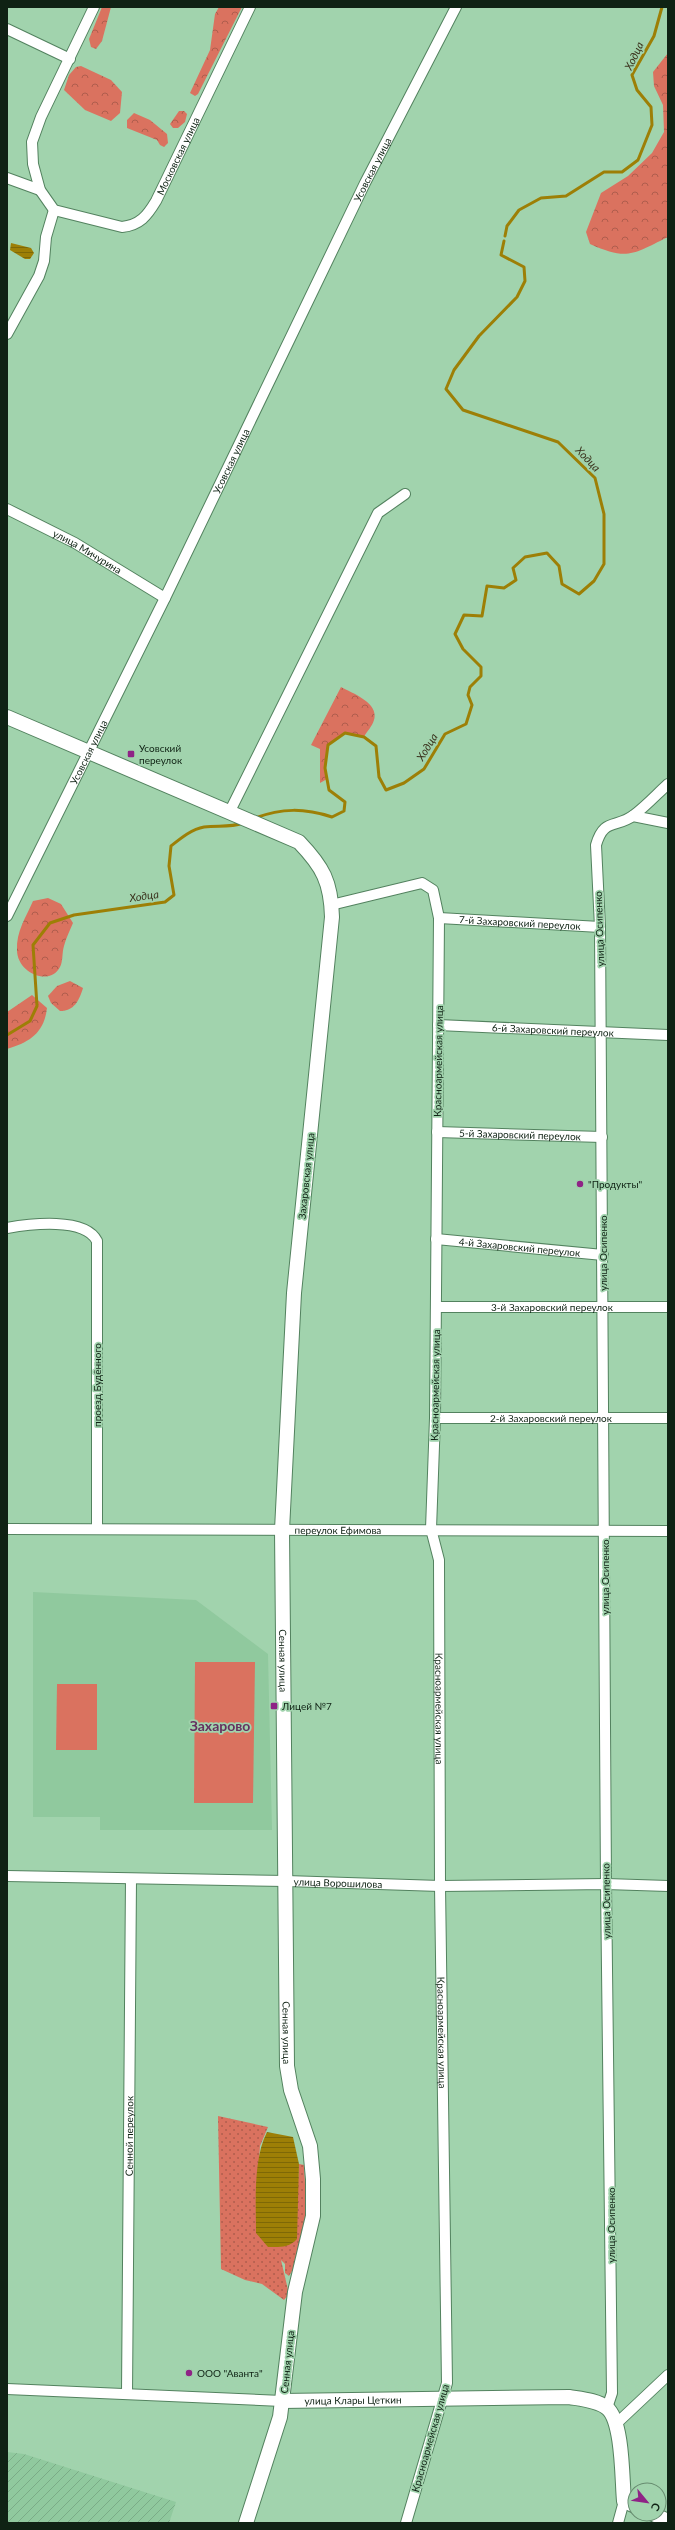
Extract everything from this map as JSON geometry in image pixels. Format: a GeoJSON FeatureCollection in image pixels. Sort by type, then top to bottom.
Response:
{"type":"FeatureCollection","features":[{"type":"Feature","properties":{"kind":"street"},"geometry":{"type":"LineString","coordinates":[[7,334],[39,276],[44,261],[46,237],[54,210],[40,190],[33,164],[32,142],[41,117],[94,7]]}},
{"type":"Feature","properties":{"kind":"street","name":"Московская улица"},"geometry":{"type":"LineString","coordinates":[[54,210],[122,227],[133,226],[146,218],[156,201],[250,7]]}},
{"type":"Feature","properties":{"kind":"street","name":"Усовская улица"},"geometry":{"type":"LineString","coordinates":[[7,916],[165,598],[365,184],[456,7]]}},
{"type":"Feature","properties":{"kind":"street"},"geometry":{"type":"LineString","coordinates":[[7,29],[70,59]]}},
{"type":"Feature","properties":{"kind":"street"},"geometry":{"type":"LineString","coordinates":[[7,178],[40,190]]}},
{"type":"Feature","properties":{"kind":"street"},"geometry":{"type":"LineString","coordinates":[[7,717],[236,815],[378,513],[405,494]]}},
{"type":"Feature","properties":{"kind":"street","name":"улица Мичурина"},"geometry":{"type":"LineString","coordinates":[[7,509],[75,543],[165,598]]}},
{"type":"Feature","properties":{"kind":"street","name":"улица Осипенко"},"geometry":{"type":"LineString","coordinates":[[607,2408],[612,2393],[602,1417],[603,1255],[600,927],[596,845],[599,833],[608,825],[633,816],[668,784]]}},
{"type":"Feature","properties":{"kind":"street","name":"Захаровская улица"},"geometry":{"type":"LineString","coordinates":[[236,815],[299,842],[320,865],[327,879],[331,905],[294,1293],[282,1530]]}},
{"type":"Feature","properties":{"kind":"street"},"geometry":{"type":"LineString","coordinates":[[633,816],[668,823]]}},
{"type":"Feature","properties":{"kind":"street","name":"Красноармейская улица"},"geometry":{"type":"LineString","coordinates":[[331,905],[422,883],[433,890],[439,918],[435,1418],[431,1529],[439,1560],[440,1886],[447,2383],[406,2523]]}},
{"type":"Feature","properties":{"kind":"street","name":"7-й Захаровский переулок"},"geometry":{"type":"LineString","coordinates":[[439,918],[600,927]]}},
{"type":"Feature","properties":{"kind":"street","name":"6-й Захаровский переулок"},"geometry":{"type":"LineString","coordinates":[[438,1025],[668,1035]]}},
{"type":"Feature","properties":{"kind":"street","name":"5-й Захаровский переулок"},"geometry":{"type":"LineString","coordinates":[[437,1132],[602,1137]]}},
{"type":"Feature","properties":{"kind":"street","name":"проезд Будённого"},"geometry":{"type":"LineString","coordinates":[[7,1228],[55,1225],[83,1228],[93,1233],[97,1240],[97,1529]]}},
{"type":"Feature","properties":{"kind":"street","name":"4-й Захаровский переулок"},"geometry":{"type":"LineString","coordinates":[[436,1239],[603,1255]]}},
{"type":"Feature","properties":{"kind":"street","name":"3-й Захаровский переулок"},"geometry":{"type":"LineString","coordinates":[[436,1308],[668,1307]]}},
{"type":"Feature","properties":{"kind":"street","name":"2-й Захаровский переулок"},"geometry":{"type":"LineString","coordinates":[[435,1418],[668,1418]]}},
{"type":"Feature","properties":{"kind":"street","name":"переулок Ефимова"},"geometry":{"type":"LineString","coordinates":[[7,1529],[431,1529],[668,1532]]}},
{"type":"Feature","properties":{"kind":"street","name":"Сенная улица"},"geometry":{"type":"LineString","coordinates":[[246,2523],[274,2438],[282,2401],[292,2312],[310,2233],[314,2199],[310,2146],[288,2078],[282,1530]]}},
{"type":"Feature","properties":{"kind":"street","name":"улица Ворошилова"},"geometry":{"type":"LineString","coordinates":[[7,1876],[131,1879],[286,1880],[440,1886],[606,1884],[668,1886]]}},
{"type":"Feature","properties":{"kind":"street","name":"Сенной переулок"},"geometry":{"type":"LineString","coordinates":[[127,2394],[131,1879]]}},
{"type":"Feature","properties":{"kind":"street"},"geometry":{"type":"LineString","coordinates":[[617,2423],[668,2376]]}},
{"type":"Feature","properties":{"kind":"street","name":"улица Клары Цеткин"},"geometry":{"type":"LineString","coordinates":[[7,2389],[282,2401],[569,2397],[591,2401],[607,2408]]}},
{"type":"Feature","properties":{"kind":"street"},"geometry":{"type":"LineString","coordinates":[[607,2408],[617,2423],[627,2485]]}},
{"type":"Feature","properties":{"kind":"street"},"geometry":{"type":"LineString","coordinates":[[618,2523],[627,2508]]}},
{"type":"Feature","properties":{"kind":"shaded area"},"geometry":{"type":"Polygon","coordinates":[[[11,243],[31,248],[34,253],[30,259],[25,259],[10,250],[11,243]]]}},
{"type":"Feature","properties":{"kind":"shaded area"},"geometry":{"type":"Polygon","coordinates":[[[33,1592],[196,1600],[268,1654],[272,1830],[100,1830],[100,1817],[33,1817],[33,1592]]]}},
{"type":"Feature","properties":{"kind":"shaded area"},"geometry":{"type":"Polygon","coordinates":[[[267,2132],[293,2137],[299,2164],[297,2239],[291,2244],[276,2247],[268,2247],[256,2233],[257,2168],[259,2155],[267,2132]]]}},
{"type":"Feature","properties":{"kind":"shaded area"},"geometry":{"type":"Polygon","coordinates":[[[7,2452],[24,2454],[176,2502],[169,2523],[7,2523],[7,2452]]]}},
{"type":"Feature","properties":{"kind":"green space"},"geometry":{"type":"Polygon","coordinates":[[[102,7],[111,7],[102,41],[96,49],[91,47],[89,39],[102,7]]]}},
{"type":"Feature","properties":{"kind":"green space"},"geometry":{"type":"Polygon","coordinates":[[[219,7],[242,7],[198,94],[195,96],[190,93],[210,50],[215,14],[219,7]]]}},
{"type":"Feature","properties":{"kind":"green space"},"geometry":{"type":"Polygon","coordinates":[[[668,53],[668,237],[646,248],[630,253],[622,254],[603,249],[590,244],[586,232],[601,193],[628,176],[652,153],[664,132],[663,105],[654,86],[653,72],[668,53]]]}},
{"type":"Feature","properties":{"kind":"green space"},"geometry":{"type":"Polygon","coordinates":[[[81,66],[111,80],[122,92],[120,113],[111,121],[85,110],[64,90],[69,75],[76,67],[81,66]]]}},
{"type":"Feature","properties":{"kind":"green space"},"geometry":{"type":"Polygon","coordinates":[[[179,111],[184,111],[187,114],[185,122],[178,128],[173,128],[170,124],[179,111]]]}},
{"type":"Feature","properties":{"kind":"green space"},"geometry":{"type":"Polygon","coordinates":[[[134,113],[150,120],[167,134],[168,143],[164,147],[160,145],[157,140],[127,128],[127,120],[134,113]]]}},
{"type":"Feature","properties":{"kind":"green space"},"geometry":{"type":"Polygon","coordinates":[[[341,687],[369,704],[375,714],[374,720],[364,737],[345,733],[328,745],[325,768],[327,779],[320,783],[320,749],[311,745],[341,687]]]}},
{"type":"Feature","properties":{"kind":"green space"},"geometry":{"type":"Polygon","coordinates":[[[48,898],[61,904],[73,923],[63,948],[60,967],[55,973],[49,976],[42,976],[35,975],[22,965],[18,958],[17,943],[22,925],[33,901],[48,898]]]}},
{"type":"Feature","properties":{"kind":"green space"},"geometry":{"type":"Polygon","coordinates":[[[70,981],[83,988],[78,1001],[72,1007],[65,1011],[60,1011],[51,1003],[48,996],[57,986],[70,981]]]}},
{"type":"Feature","properties":{"kind":"green space"},"geometry":{"type":"Polygon","coordinates":[[[32,995],[47,1008],[43,1024],[29,1040],[7,1049],[7,1012],[32,995]]]}},
{"type":"Feature","properties":{"kind":"green space"},"geometry":{"type":"Polygon","coordinates":[[[195,1662],[255,1662],[253,1803],[194,1803],[195,1662]]]}},
{"type":"Feature","properties":{"kind":"green space"},"geometry":{"type":"Polygon","coordinates":[[[57,1684],[97,1684],[97,1750],[56,1750],[57,1684]]]}},
{"type":"Feature","properties":{"kind":"green space"},"geometry":{"type":"Polygon","coordinates":[[[218,2116],[268,2127],[260,2146],[256,2207],[298,2182],[299,2164],[304,2165],[305,2222],[303,2237],[300,2251],[289,2276],[285,2273],[285,2264],[281,2260],[289,2294],[284,2300],[262,2284],[245,2280],[221,2269],[218,2116]]]}},
{"type":"Feature","properties":{"kind":"waterway","name":"Ходца"},"geometry":{"type":"LineString","coordinates":[[505,236],[507,226],[519,210],[541,198],[566,196],[604,172],[622,172],[638,160],[652,125],[651,107],[637,90],[632,75],[654,36],[662,7]]}},
{"type":"Feature","properties":{"kind":"waterway","name":"Ходца"},"geometry":{"type":"LineString","coordinates":[[255,818],[274,812],[293,810],[312,812],[332,817],[344,811],[345,802],[329,790],[325,768],[328,745],[345,733],[364,737],[376,746],[379,777],[386,790],[404,783],[424,769],[445,734],[466,724],[472,705],[468,695],[470,687],[481,676],[481,667],[463,649],[455,634],[464,615],[482,616],[487,586],[504,588],[516,580],[513,568],[525,557],[547,553],[559,566],[562,584],[579,594],[594,581],[604,564],[604,514],[595,478],[558,442],[463,410],[446,389],[454,370],[479,336],[517,297],[525,281],[524,267],[501,255],[504,241]]}},
{"type":"Feature","properties":{"kind":"waterway","name":"Ходца"},"geometry":{"type":"LineString","coordinates":[[7,1035],[30,1021],[37,1006],[33,945],[50,923],[74,915],[165,902],[174,895],[169,866],[171,846],[187,834],[200,828],[243,823]]}},
{"type":"Feature","properties":{"kind":"place","name":"Усовский переулок"},"geometry":{"type":"Point","coordinates":[131,754]}},
{"type":"Feature","properties":{"kind":"place","name":"\"Продукты\""},"geometry":{"type":"Point","coordinates":[580,1184]}},
{"type":"Feature","properties":{"kind":"place","name":"Лицей №7"},"geometry":{"type":"Point","coordinates":[274,1706]}},
{"type":"Feature","properties":{"kind":"place","name":"ООО \"Аванта\""},"geometry":{"type":"Point","coordinates":[189,2373]}},
{"type":"Feature","properties":{"kind":"district","name":"Захарово"},"geometry":{"type":"Point","coordinates":[220,1726]}}]}
